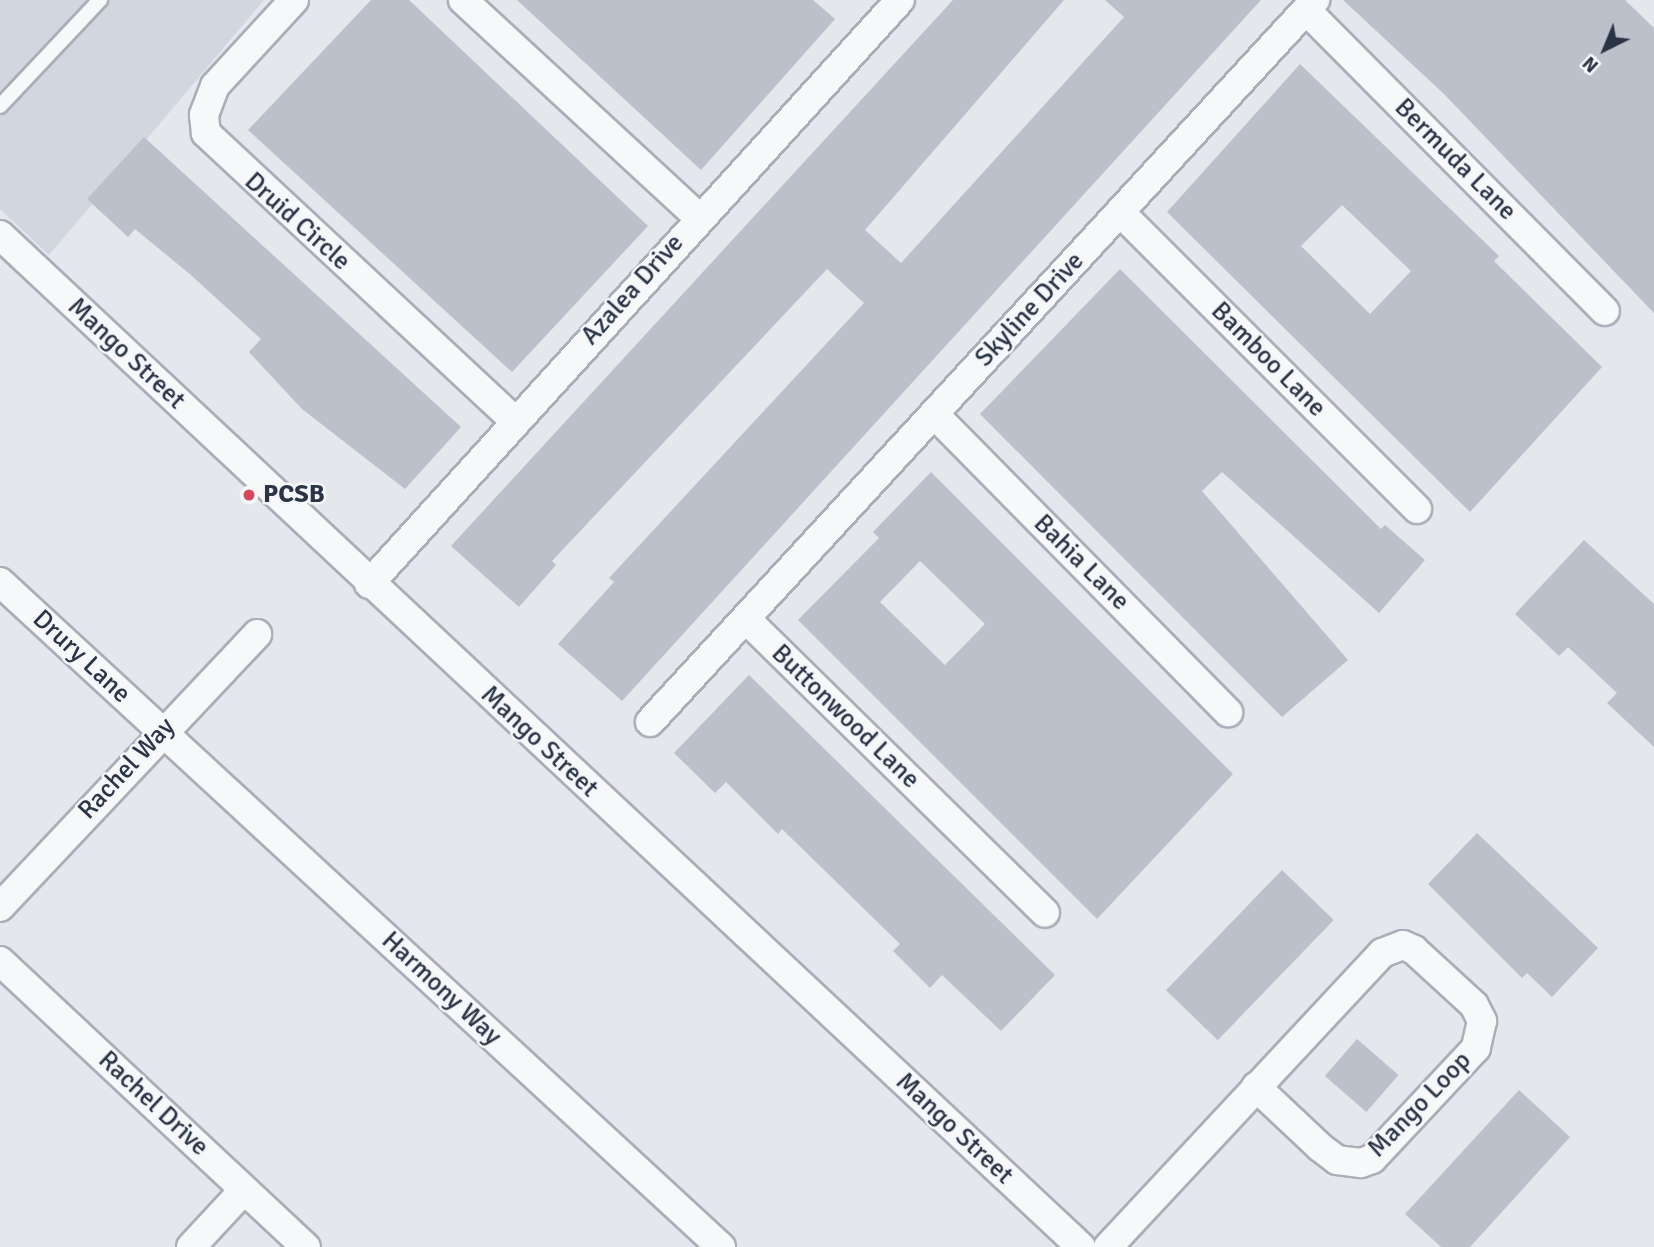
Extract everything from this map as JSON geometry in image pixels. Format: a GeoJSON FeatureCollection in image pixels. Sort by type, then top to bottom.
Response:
{"type":"FeatureCollection","features":[{"type":"Feature","properties":{"kind":"street","name":"Druid Circle"},"geometry":{"type":"LineString","coordinates":[[294,0],[215,86],[204,115],[206,133],[514,421]]}},
{"type":"Feature","properties":{"kind":"street"},"geometry":{"type":"LineString","coordinates":[[463,0],[698,217]]}},
{"type":"Feature","properties":{"kind":"street","name":"Azalea Drive"},"geometry":{"type":"LineString","coordinates":[[369,584],[886,5]]}},
{"type":"Feature","properties":{"kind":"street","name":"Skyline Drive"},"geometry":{"type":"LineString","coordinates":[[746,619],[1310,5]]}},
{"type":"Feature","properties":{"kind":"street","name":"Bermuda Lane"},"geometry":{"type":"LineString","coordinates":[[1310,5],[1605,311]]}},
{"type":"Feature","properties":{"kind":"street","name":"Bamboo Lane"},"geometry":{"type":"LineString","coordinates":[[1120,212],[1417,509]]}},
{"type":"Feature","properties":{"kind":"street","name":"Mango Street"},"geometry":{"type":"LineString","coordinates":[[0,235],[369,584],[1081,1247]]}},
{"type":"Feature","properties":{"kind":"street","name":"Bahia Lane"},"geometry":{"type":"LineString","coordinates":[[934,414],[1228,712]]}},
{"type":"Feature","properties":{"kind":"street","name":"Drury Lane"},"geometry":{"type":"LineString","coordinates":[[0,582],[162,732]]}},
{"type":"Feature","properties":{"kind":"street"},"geometry":{"type":"LineString","coordinates":[[650,722],[746,619]]}},
{"type":"Feature","properties":{"kind":"street","name":"Buttonwood Lane"},"geometry":{"type":"LineString","coordinates":[[746,619],[1045,913]]}},
{"type":"Feature","properties":{"kind":"street","name":"Rachel Way"},"geometry":{"type":"LineString","coordinates":[[0,907],[257,634]]}},
{"type":"Feature","properties":{"kind":"street","name":"Harmony Way"},"geometry":{"type":"LineString","coordinates":[[162,732],[720,1247]]}},
{"type":"Feature","properties":{"kind":"street","name":"Mango Loop"},"geometry":{"type":"LineString","coordinates":[[1108,1247],[1256,1087],[1392,947],[1415,950],[1430,961],[1482,1021],[1476,1048],[1372,1159],[1361,1163],[1337,1160],[1256,1087]]}},
{"type":"Feature","properties":{"kind":"street","name":"Rachel Drive"},"geometry":{"type":"LineString","coordinates":[[0,961],[306,1247]]}},
{"type":"Feature","properties":{"kind":"street"},"geometry":{"type":"LineString","coordinates":[[191,1247],[244,1190]]}},
{"type":"Feature","properties":{"kind":"lane"},"geometry":{"type":"LineString","coordinates":[[0,106],[100,0]]}},
{"type":"Feature","properties":{"kind":"shaded area"},"geometry":{"type":"Polygon","coordinates":[[[0,0],[264,0],[49,255],[0,209],[0,0]]]}},
{"type":"Feature","properties":{"kind":"building"},"geometry":{"type":"Polygon","coordinates":[[[371,0],[409,0],[648,226],[512,372],[248,130],[371,0]]]}},
{"type":"Feature","properties":{"kind":"building"},"geometry":{"type":"Polygon","coordinates":[[[517,0],[813,0],[835,19],[701,170],[517,0]]]}},
{"type":"Feature","properties":{"kind":"building"},"geometry":{"type":"Polygon","coordinates":[[[953,0],[1064,0],[865,230],[901,263],[1124,17],[1105,0],[1261,0],[622,701],[558,644],[614,582],[609,578],[864,303],[827,269],[552,561],[556,565],[519,607],[451,546],[953,0]]]}},
{"type":"Feature","properties":{"kind":"building"},"geometry":{"type":"Polygon","coordinates":[[[1343,0],[1625,0],[1654,28],[1654,313],[1444,94],[1343,0]]]}},
{"type":"Feature","properties":{"kind":"building"},"geometry":{"type":"Polygon","coordinates":[[[1300,64],[1499,256],[1494,261],[1602,367],[1470,512],[1167,212],[1300,64]],[[1342,205],[1301,246],[1370,314],[1411,271],[1342,205]]]}},
{"type":"Feature","properties":{"kind":"building"},"geometry":{"type":"Polygon","coordinates":[[[144,137],[461,427],[405,489],[302,409],[249,352],[261,339],[192,276],[135,229],[128,237],[87,199],[144,137]]]}},
{"type":"Feature","properties":{"kind":"building"},"geometry":{"type":"Polygon","coordinates":[[[1120,269],[1381,529],[1385,525],[1425,560],[1379,613],[1222,472],[1202,491],[1348,660],[1282,717],[980,414],[1120,269]]]}},
{"type":"Feature","properties":{"kind":"building"},"geometry":{"type":"Polygon","coordinates":[[[931,472],[1233,774],[1097,919],[798,620],[879,538],[873,532],[931,472]],[[920,561],[880,602],[945,665],[985,624],[920,561]]]}},
{"type":"Feature","properties":{"kind":"building"},"geometry":{"type":"Polygon","coordinates":[[[1584,540],[1654,604],[1654,747],[1607,703],[1617,693],[1568,647],[1559,656],[1515,614],[1584,540]]]}},
{"type":"Feature","properties":{"kind":"building"},"geometry":{"type":"Polygon","coordinates":[[[749,675],[1055,975],[1001,1031],[942,975],[930,988],[893,951],[900,944],[782,829],[778,834],[726,782],[715,793],[674,753],[749,675]]]}},
{"type":"Feature","properties":{"kind":"building"},"geometry":{"type":"Polygon","coordinates":[[[1477,833],[1598,948],[1552,997],[1527,973],[1522,978],[1428,884],[1477,833]]]}},
{"type":"Feature","properties":{"kind":"building"},"geometry":{"type":"Polygon","coordinates":[[[1282,870],[1334,920],[1218,1040],[1166,990],[1282,870]]]}},
{"type":"Feature","properties":{"kind":"building"},"geometry":{"type":"Polygon","coordinates":[[[1357,1039],[1399,1075],[1366,1112],[1325,1076],[1357,1039]]]}},
{"type":"Feature","properties":{"kind":"building"},"geometry":{"type":"Polygon","coordinates":[[[1519,1090],[1570,1137],[1470,1247],[1441,1247],[1405,1214],[1519,1090]]]}},
{"type":"Feature","properties":{"kind":"place","name":"PCSB"},"geometry":{"type":"Point","coordinates":[249,495]}}]}
